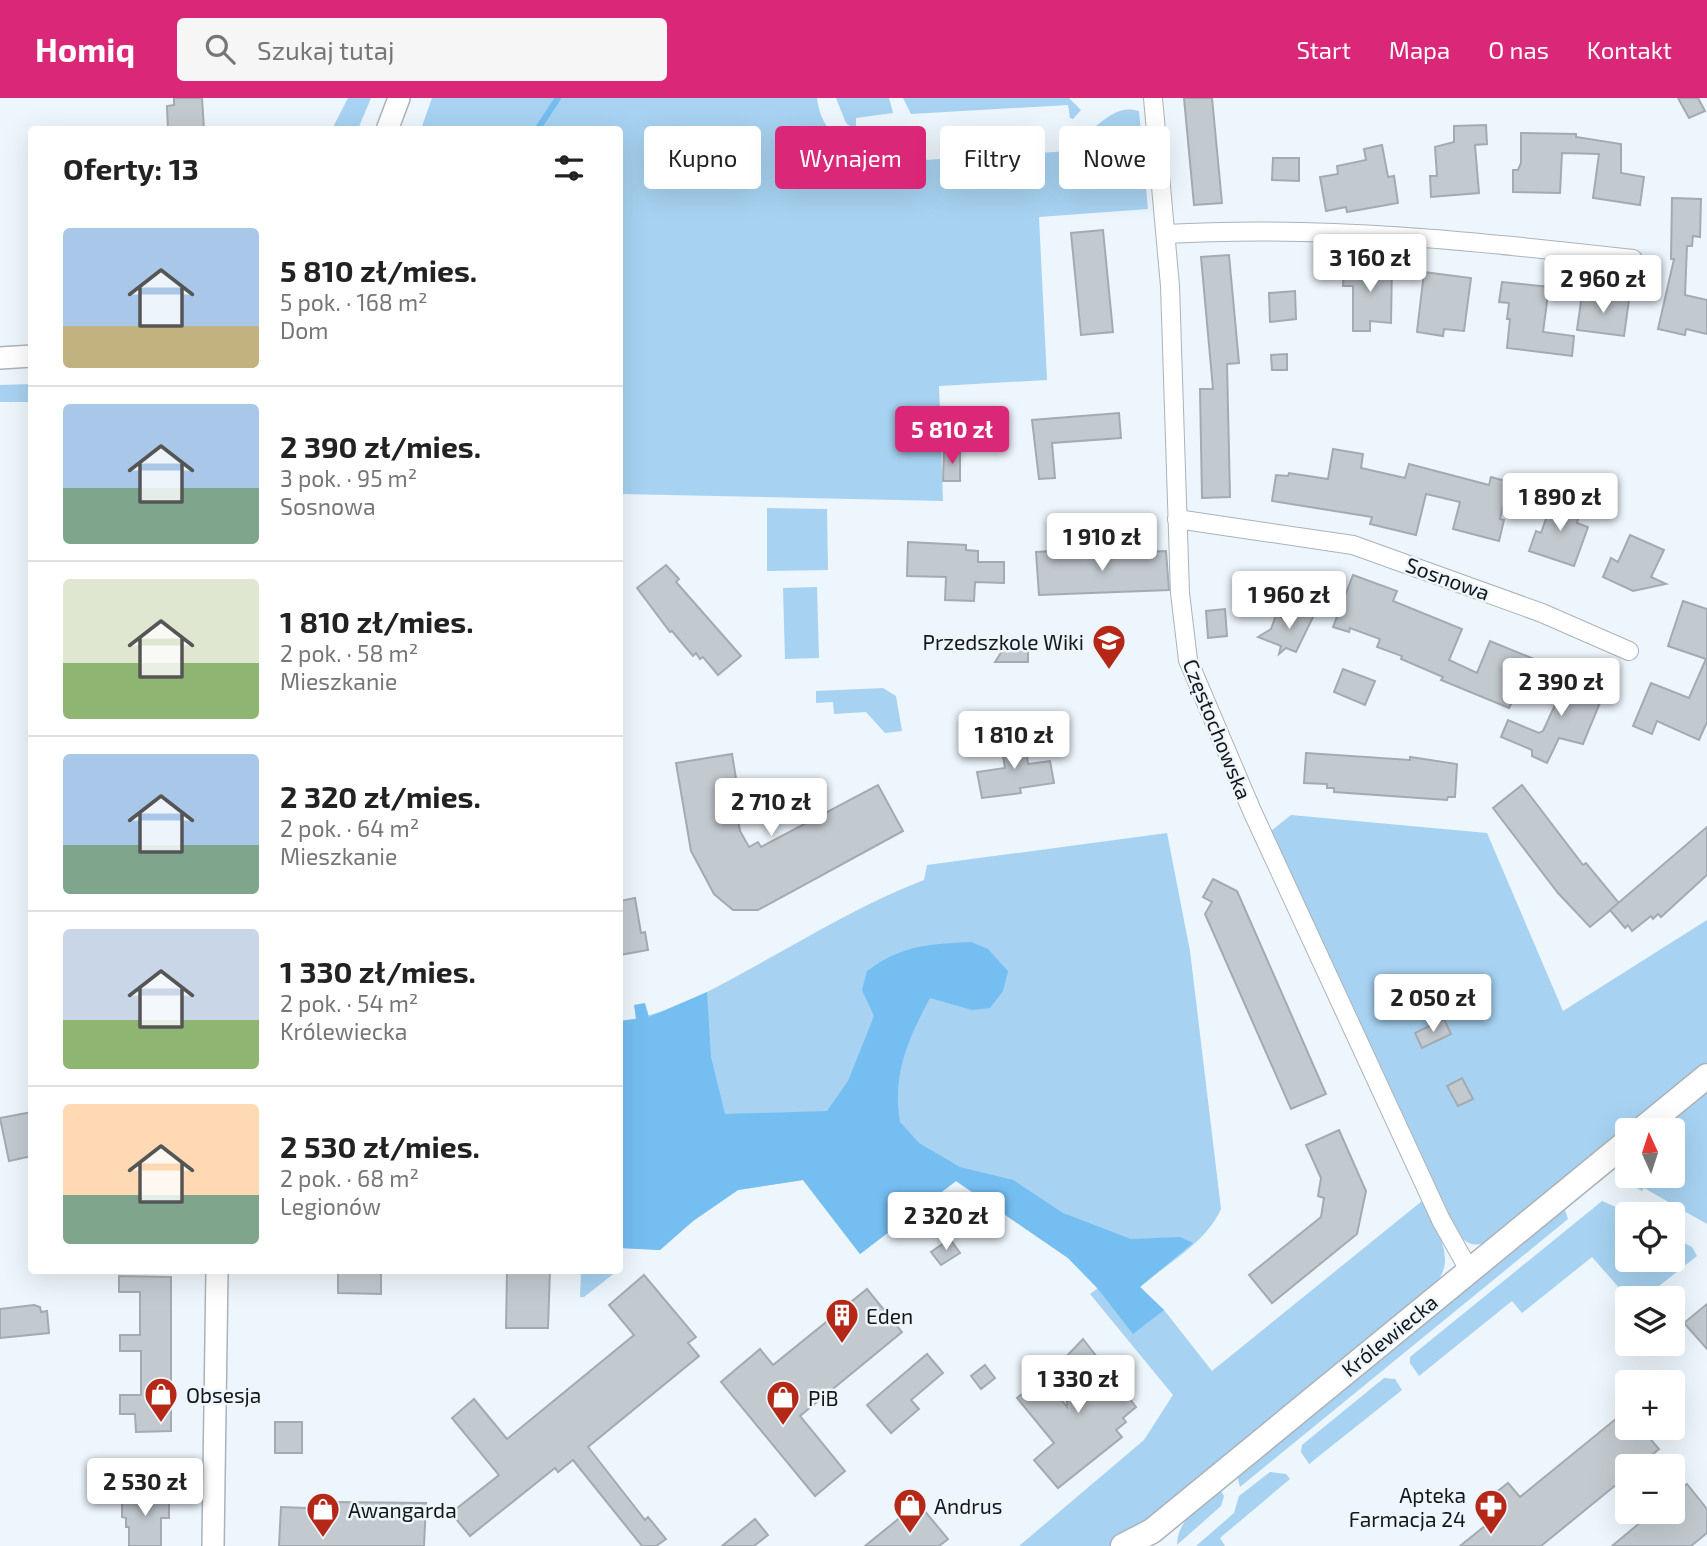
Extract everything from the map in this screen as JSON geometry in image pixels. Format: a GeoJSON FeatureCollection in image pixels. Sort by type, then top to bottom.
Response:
{"type":"FeatureCollection","features":[{"type":"Feature","properties":{"kind":"main road"},"geometry":{"type":"LineString","coordinates":[[1656,1118],[1707,1076]]}},
{"type":"Feature","properties":{"kind":"main road","name":"Królewiecka"},"geometry":{"type":"LineString","coordinates":[[1123,1546],[1148,1539],[1615,1152]]}},
{"type":"Feature","properties":{"kind":"street"},"geometry":{"type":"LineString","coordinates":[[388,126],[399,98]]}},
{"type":"Feature","properties":{"kind":"street","name":"Częstochowska"},"geometry":{"type":"LineString","coordinates":[[1153,98],[1167,234],[1184,641],[1203,699],[1441,1220],[1469,1270]]}},
{"type":"Feature","properties":{"kind":"street"},"geometry":{"type":"LineString","coordinates":[[1167,234],[1367,233],[1441,237],[1633,260]]}},
{"type":"Feature","properties":{"kind":"street"},"geometry":{"type":"LineString","coordinates":[[0,358],[28,356]]}},
{"type":"Feature","properties":{"kind":"street","name":"Sosnowa"},"geometry":{"type":"LineString","coordinates":[[1177,519],[1353,545],[1542,613],[1629,651]]}},
{"type":"Feature","properties":{"kind":"street"},"geometry":{"type":"LineString","coordinates":[[213,1546],[217,1274]]}},
{"type":"Feature","properties":{"kind":"shaded area"},"geometry":{"type":"Polygon","coordinates":[[[348,98],[371,98],[359,126],[334,126],[348,98]]]}},
{"type":"Feature","properties":{"kind":"shaded area"},"geometry":{"type":"Polygon","coordinates":[[[432,98],[817,98],[821,116],[827,126],[775,126],[775,189],[926,189],[926,160],[940,159],[940,189],[1045,189],[1045,153],[1059,152],[1059,189],[1146,189],[1148,209],[1039,217],[1047,380],[939,386],[943,501],[623,494],[623,126],[422,126],[432,98]]]}},
{"type":"Feature","properties":{"kind":"shaded area"},"geometry":{"type":"Polygon","coordinates":[[[836,98],[889,98],[893,113],[856,118],[856,126],[846,123],[836,98]]]}},
{"type":"Feature","properties":{"kind":"shaded area"},"geometry":{"type":"Polygon","coordinates":[[[903,98],[1069,98],[1081,110],[1073,119],[1070,118],[1068,105],[911,114],[903,98]]]}},
{"type":"Feature","properties":{"kind":"shaded area"},"geometry":{"type":"Polygon","coordinates":[[[1120,111],[1139,111],[1140,126],[1096,126],[1120,111]]]}},
{"type":"Feature","properties":{"kind":"shaded area"},"geometry":{"type":"Polygon","coordinates":[[[28,384],[28,402],[0,402],[0,385],[28,384]]]}},
{"type":"Feature","properties":{"kind":"shaded area"},"geometry":{"type":"Polygon","coordinates":[[[767,508],[827,509],[828,570],[767,571],[767,508]]]}},
{"type":"Feature","properties":{"kind":"shaded area"},"geometry":{"type":"Polygon","coordinates":[[[817,587],[819,658],[785,659],[783,588],[817,587]]]}},
{"type":"Feature","properties":{"kind":"shaded area"},"geometry":{"type":"Polygon","coordinates":[[[883,688],[896,696],[902,731],[885,733],[866,712],[834,714],[833,702],[816,703],[816,691],[883,688]]]}},
{"type":"Feature","properties":{"kind":"shaded area"},"geometry":{"type":"Polygon","coordinates":[[[1291,815],[1487,833],[1563,1011],[1707,920],[1707,1062],[1638,1118],[1615,1118],[1615,1137],[1486,1242],[1473,1244],[1466,1241],[1457,1231],[1271,831],[1291,815]]]}},
{"type":"Feature","properties":{"kind":"shaded area"},"geometry":{"type":"Polygon","coordinates":[[[1167,833],[1190,951],[1221,1209],[1195,1243],[1140,1287],[1164,1310],[1212,1371],[1422,1201],[1442,1242],[1445,1264],[1435,1284],[1113,1546],[1019,1546],[1144,1440],[1173,1395],[1090,1294],[1098,1288],[1068,1258],[956,1181],[860,1254],[803,1180],[738,1190],[693,1221],[660,1250],[623,1248],[623,1020],[654,1014],[702,995],[857,910],[924,880],[927,865],[1167,833]]]}},
{"type":"Feature","properties":{"kind":"shaded area"},"geometry":{"type":"Polygon","coordinates":[[[971,942],[988,949],[1008,971],[1003,991],[990,1008],[972,1010],[930,998],[915,1028],[900,1072],[900,1122],[919,1143],[960,1167],[1013,1180],[1063,1213],[1131,1239],[1180,1237],[1193,1243],[1140,1287],[1164,1310],[1133,1334],[1098,1289],[1068,1258],[956,1181],[860,1254],[803,1180],[738,1190],[693,1221],[660,1250],[623,1248],[623,1021],[636,1019],[634,1005],[645,1003],[649,1017],[707,992],[711,1057],[725,1114],[827,1111],[848,1081],[874,1016],[862,990],[867,971],[904,951],[971,942]]]}},
{"type":"Feature","properties":{"kind":"shaded area"},"geometry":{"type":"Polygon","coordinates":[[[1707,1090],[1707,1224],[1685,1211],[1685,1202],[1668,1202],[1644,1188],[1685,1188],[1685,1118],[1673,1118],[1707,1090]]]}},
{"type":"Feature","properties":{"kind":"shaded area"},"geometry":{"type":"Polygon","coordinates":[[[1602,1201],[1615,1207],[1615,1272],[1677,1272],[1659,1286],[1617,1286],[1592,1257],[1522,1313],[1512,1301],[1419,1376],[1410,1363],[1410,1357],[1602,1201]]]}},
{"type":"Feature","properties":{"kind":"shaded area"},"geometry":{"type":"Polygon","coordinates":[[[1564,1207],[1568,1219],[1240,1487],[1237,1475],[1564,1207]]]}},
{"type":"Feature","properties":{"kind":"shaded area"},"geometry":{"type":"Polygon","coordinates":[[[1685,1243],[1692,1247],[1697,1256],[1685,1266],[1685,1243]]]}},
{"type":"Feature","properties":{"kind":"shaded area"},"geometry":{"type":"Polygon","coordinates":[[[581,1274],[613,1274],[584,1297],[580,1297],[581,1274]]]}},
{"type":"Feature","properties":{"kind":"shaded area"},"geometry":{"type":"Polygon","coordinates":[[[1384,1378],[1395,1379],[1402,1390],[1309,1464],[1301,1452],[1302,1445],[1384,1378]]]}},
{"type":"Feature","properties":{"kind":"shaded area"},"geometry":{"type":"Polygon","coordinates":[[[1270,1472],[1286,1474],[1290,1479],[1220,1538],[1225,1546],[1196,1546],[1234,1513],[1239,1496],[1270,1472]]]}},
{"type":"Feature","properties":{"kind":"shaded area"},"geometry":{"type":"Polygon","coordinates":[[[1220,1489],[1224,1496],[1221,1506],[1177,1545],[1181,1527],[1186,1520],[1220,1489]]]}},
{"type":"Feature","properties":{"kind":"building"},"geometry":{"type":"Polygon","coordinates":[[[174,98],[202,98],[204,126],[168,126],[167,106],[174,105],[174,98]]]}},
{"type":"Feature","properties":{"kind":"building"},"geometry":{"type":"Polygon","coordinates":[[[1184,98],[1212,98],[1222,203],[1194,205],[1184,98]]]}},
{"type":"Feature","properties":{"kind":"building"},"geometry":{"type":"Polygon","coordinates":[[[1678,98],[1698,98],[1705,111],[1689,118],[1678,98]]]}},
{"type":"Feature","properties":{"kind":"building"},"geometry":{"type":"Polygon","coordinates":[[[1486,125],[1487,144],[1475,145],[1479,193],[1431,197],[1430,176],[1437,176],[1435,147],[1454,142],[1454,126],[1486,125]]]}},
{"type":"Feature","properties":{"kind":"building"},"geometry":{"type":"Polygon","coordinates":[[[1521,133],[1576,134],[1576,137],[1621,144],[1621,173],[1644,177],[1640,205],[1593,198],[1599,154],[1562,153],[1560,193],[1513,192],[1513,170],[1518,170],[1521,163],[1521,133]]]}},
{"type":"Feature","properties":{"kind":"building"},"geometry":{"type":"Polygon","coordinates":[[[1382,145],[1388,177],[1394,176],[1398,203],[1347,212],[1346,207],[1326,211],[1320,177],[1338,174],[1337,166],[1366,160],[1364,149],[1382,145]]]}},
{"type":"Feature","properties":{"kind":"building"},"geometry":{"type":"Polygon","coordinates":[[[1273,158],[1299,158],[1299,181],[1272,180],[1273,158]]]}},
{"type":"Feature","properties":{"kind":"building"},"geometry":{"type":"Polygon","coordinates":[[[1672,198],[1701,199],[1700,237],[1693,236],[1692,246],[1687,246],[1685,295],[1707,300],[1707,334],[1686,329],[1685,335],[1658,329],[1674,259],[1671,259],[1672,198]]]}},
{"type":"Feature","properties":{"kind":"building"},"geometry":{"type":"Polygon","coordinates":[[[1103,230],[1113,332],[1081,335],[1071,233],[1103,230]]]}},
{"type":"Feature","properties":{"kind":"building"},"geometry":{"type":"Polygon","coordinates":[[[1229,255],[1239,363],[1227,364],[1230,497],[1202,498],[1200,389],[1213,389],[1201,257],[1229,255]]]}},
{"type":"Feature","properties":{"kind":"building"},"geometry":{"type":"Polygon","coordinates":[[[1344,265],[1392,265],[1391,323],[1370,321],[1370,331],[1353,331],[1353,286],[1343,286],[1344,265]]]}},
{"type":"Feature","properties":{"kind":"building"},"geometry":{"type":"Polygon","coordinates":[[[1424,272],[1471,278],[1464,331],[1444,329],[1443,336],[1417,332],[1424,272]]]}},
{"type":"Feature","properties":{"kind":"building"},"geometry":{"type":"Polygon","coordinates":[[[1502,282],[1549,287],[1543,332],[1574,336],[1572,356],[1507,348],[1509,303],[1499,302],[1502,282]]]}},
{"type":"Feature","properties":{"kind":"building"},"geometry":{"type":"Polygon","coordinates":[[[1295,291],[1296,319],[1270,322],[1269,293],[1295,291]]]}},
{"type":"Feature","properties":{"kind":"building"},"geometry":{"type":"Polygon","coordinates":[[[1582,294],[1629,300],[1624,336],[1577,330],[1582,294]]]}},
{"type":"Feature","properties":{"kind":"building"},"geometry":{"type":"Polygon","coordinates":[[[1287,354],[1287,370],[1272,370],[1271,355],[1287,354]]]}},
{"type":"Feature","properties":{"kind":"building"},"geometry":{"type":"Polygon","coordinates":[[[1119,413],[1121,438],[1052,443],[1055,478],[1039,479],[1032,420],[1119,413]]]}},
{"type":"Feature","properties":{"kind":"building"},"geometry":{"type":"Polygon","coordinates":[[[1333,449],[1363,454],[1361,468],[1405,478],[1409,464],[1489,485],[1491,477],[1509,482],[1500,519],[1504,520],[1499,541],[1453,529],[1460,502],[1426,494],[1416,535],[1370,524],[1372,517],[1272,501],[1276,475],[1288,476],[1289,473],[1328,479],[1333,449]]]}},
{"type":"Feature","properties":{"kind":"building"},"geometry":{"type":"Polygon","coordinates":[[[944,450],[960,450],[960,481],[943,481],[944,450]]]}},
{"type":"Feature","properties":{"kind":"building"},"geometry":{"type":"Polygon","coordinates":[[[1555,493],[1572,499],[1568,511],[1579,515],[1577,523],[1588,527],[1574,566],[1529,551],[1536,531],[1541,533],[1555,493]]]}},
{"type":"Feature","properties":{"kind":"building"},"geometry":{"type":"Polygon","coordinates":[[[1630,535],[1664,550],[1651,577],[1666,584],[1633,591],[1603,577],[1611,558],[1618,562],[1630,535]]]}},
{"type":"Feature","properties":{"kind":"building"},"geometry":{"type":"Polygon","coordinates":[[[908,542],[966,545],[966,550],[978,551],[978,562],[1004,562],[1004,583],[975,582],[974,601],[945,600],[946,577],[907,576],[908,542]]]}},
{"type":"Feature","properties":{"kind":"building"},"geometry":{"type":"Polygon","coordinates":[[[1051,551],[1052,556],[1166,551],[1169,590],[1039,595],[1036,552],[1051,551]]]}},
{"type":"Feature","properties":{"kind":"building"},"geometry":{"type":"Polygon","coordinates":[[[666,565],[679,579],[676,582],[741,656],[718,675],[703,657],[700,659],[696,653],[693,656],[672,631],[670,632],[637,588],[666,565]]]}},
{"type":"Feature","properties":{"kind":"building"},"geometry":{"type":"Polygon","coordinates":[[[1353,575],[1397,591],[1393,601],[1462,629],[1449,660],[1477,673],[1490,641],[1534,659],[1509,708],[1441,680],[1443,677],[1401,659],[1402,656],[1377,647],[1380,639],[1350,628],[1349,632],[1333,627],[1353,575]]]}},
{"type":"Feature","properties":{"kind":"building"},"geometry":{"type":"Polygon","coordinates":[[[1683,601],[1707,609],[1707,722],[1699,740],[1657,721],[1652,734],[1633,726],[1651,683],[1689,698],[1706,659],[1668,646],[1683,601]]]}},
{"type":"Feature","properties":{"kind":"building"},"geometry":{"type":"Polygon","coordinates":[[[1296,608],[1314,615],[1296,652],[1286,648],[1279,654],[1281,646],[1258,637],[1271,629],[1276,615],[1291,621],[1296,608]]]}},
{"type":"Feature","properties":{"kind":"building"},"geometry":{"type":"Polygon","coordinates":[[[1225,609],[1227,636],[1208,638],[1206,611],[1225,609]]]}},
{"type":"Feature","properties":{"kind":"building"},"geometry":{"type":"Polygon","coordinates":[[[1008,642],[1028,642],[1028,662],[995,662],[1008,642]]]}},
{"type":"Feature","properties":{"kind":"building"},"geometry":{"type":"Polygon","coordinates":[[[1343,669],[1375,681],[1365,705],[1334,692],[1343,669]]]}},
{"type":"Feature","properties":{"kind":"building"},"geometry":{"type":"Polygon","coordinates":[[[1562,671],[1606,688],[1583,744],[1559,738],[1547,763],[1532,756],[1532,750],[1501,737],[1508,720],[1539,733],[1543,731],[1561,692],[1555,690],[1562,671]]]}},
{"type":"Feature","properties":{"kind":"building"},"geometry":{"type":"Polygon","coordinates":[[[1024,734],[1028,764],[1050,761],[1054,783],[1020,788],[1021,793],[982,798],[977,772],[1005,768],[1000,737],[1024,734]]]}},
{"type":"Feature","properties":{"kind":"building"},"geometry":{"type":"Polygon","coordinates":[[[1306,753],[1410,760],[1410,757],[1457,764],[1455,797],[1448,797],[1447,800],[1334,792],[1334,788],[1327,788],[1327,784],[1304,783],[1306,753]]]}},
{"type":"Feature","properties":{"kind":"building"},"geometry":{"type":"Polygon","coordinates":[[[732,754],[740,803],[735,804],[740,831],[749,847],[758,842],[761,847],[878,785],[903,831],[758,910],[733,910],[714,894],[691,851],[676,763],[732,754]]]}},
{"type":"Feature","properties":{"kind":"building"},"geometry":{"type":"Polygon","coordinates":[[[1522,785],[1583,865],[1586,863],[1619,903],[1590,927],[1558,893],[1493,808],[1522,785]]]}},
{"type":"Feature","properties":{"kind":"building"},"geometry":{"type":"Polygon","coordinates":[[[1707,827],[1707,875],[1661,917],[1658,914],[1653,919],[1651,916],[1632,931],[1628,925],[1625,928],[1610,910],[1707,827]]]}},
{"type":"Feature","properties":{"kind":"building"},"geometry":{"type":"Polygon","coordinates":[[[1213,879],[1237,891],[1326,1094],[1291,1109],[1205,914],[1212,902],[1203,897],[1213,879]]]}},
{"type":"Feature","properties":{"kind":"building"},"geometry":{"type":"Polygon","coordinates":[[[635,898],[641,933],[645,932],[648,950],[623,954],[623,900],[635,898]]]}},
{"type":"Feature","properties":{"kind":"building"},"geometry":{"type":"Polygon","coordinates":[[[1444,1019],[1451,1034],[1422,1048],[1415,1033],[1444,1019]]]}},
{"type":"Feature","properties":{"kind":"building"},"geometry":{"type":"Polygon","coordinates":[[[1462,1078],[1473,1099],[1458,1106],[1447,1086],[1462,1078]]]}},
{"type":"Feature","properties":{"kind":"building"},"geometry":{"type":"Polygon","coordinates":[[[28,1113],[28,1157],[9,1161],[0,1118],[28,1113]]]}},
{"type":"Feature","properties":{"kind":"building"},"geometry":{"type":"Polygon","coordinates":[[[1339,1130],[1366,1191],[1357,1234],[1272,1303],[1249,1275],[1321,1217],[1324,1198],[1318,1196],[1321,1178],[1306,1145],[1339,1130]]]}},
{"type":"Feature","properties":{"kind":"building"},"geometry":{"type":"Polygon","coordinates":[[[950,1239],[960,1253],[941,1265],[931,1252],[950,1239]]]}},
{"type":"Feature","properties":{"kind":"building"},"geometry":{"type":"Polygon","coordinates":[[[338,1274],[381,1274],[381,1294],[338,1293],[338,1274]]]}},
{"type":"Feature","properties":{"kind":"building"},"geometry":{"type":"Polygon","coordinates":[[[507,1274],[550,1274],[548,1328],[506,1328],[507,1274]]]}},
{"type":"Feature","properties":{"kind":"building"},"geometry":{"type":"Polygon","coordinates":[[[644,1275],[696,1337],[688,1343],[699,1356],[588,1447],[645,1520],[648,1517],[666,1539],[656,1546],[642,1546],[573,1460],[558,1472],[555,1468],[470,1536],[451,1513],[499,1475],[452,1418],[474,1399],[507,1439],[634,1335],[609,1305],[644,1275]]]}},
{"type":"Feature","properties":{"kind":"building"},"geometry":{"type":"Polygon","coordinates":[[[119,1276],[171,1277],[171,1431],[136,1432],[135,1414],[120,1414],[120,1395],[141,1395],[141,1351],[120,1351],[120,1335],[140,1335],[140,1292],[119,1292],[119,1276]]]}},
{"type":"Feature","properties":{"kind":"building"},"geometry":{"type":"Polygon","coordinates":[[[867,1289],[902,1332],[800,1416],[845,1471],[815,1496],[721,1382],[760,1349],[773,1365],[867,1289]]]}},
{"type":"Feature","properties":{"kind":"building"},"geometry":{"type":"Polygon","coordinates":[[[1707,1304],[1707,1349],[1685,1324],[1707,1304]]]}},
{"type":"Feature","properties":{"kind":"building"},"geometry":{"type":"Polygon","coordinates":[[[34,1305],[40,1307],[41,1312],[47,1311],[49,1333],[0,1338],[0,1309],[34,1305]]]}},
{"type":"Feature","properties":{"kind":"building"},"geometry":{"type":"Polygon","coordinates":[[[1083,1339],[1136,1407],[1123,1418],[1126,1422],[1116,1430],[1122,1437],[1058,1488],[1034,1460],[1054,1443],[1017,1398],[1042,1378],[1067,1407],[1065,1358],[1083,1339]]]}},
{"type":"Feature","properties":{"kind":"building"},"geometry":{"type":"Polygon","coordinates":[[[927,1354],[943,1373],[911,1400],[919,1409],[891,1433],[867,1405],[927,1354]]]}},
{"type":"Feature","properties":{"kind":"building"},"geometry":{"type":"Polygon","coordinates":[[[985,1365],[995,1378],[981,1389],[971,1376],[985,1365]]]}},
{"type":"Feature","properties":{"kind":"building"},"geometry":{"type":"Polygon","coordinates":[[[1615,1420],[1615,1440],[1651,1440],[1659,1449],[1653,1454],[1615,1454],[1615,1486],[1541,1546],[1460,1546],[1501,1513],[1489,1498],[1508,1483],[1520,1497],[1615,1420]]]}},
{"type":"Feature","properties":{"kind":"building"},"geometry":{"type":"Polygon","coordinates":[[[275,1422],[302,1422],[302,1453],[275,1453],[275,1422]]]}},
{"type":"Feature","properties":{"kind":"building"},"geometry":{"type":"Polygon","coordinates":[[[1687,1484],[1707,1509],[1707,1533],[1691,1546],[1612,1546],[1639,1524],[1685,1524],[1687,1484]]]}},
{"type":"Feature","properties":{"kind":"building"},"geometry":{"type":"Polygon","coordinates":[[[122,1494],[169,1494],[169,1518],[161,1518],[161,1546],[129,1546],[129,1527],[126,1527],[126,1518],[122,1517],[122,1494]]]}},
{"type":"Feature","properties":{"kind":"building"},"geometry":{"type":"Polygon","coordinates":[[[335,1502],[426,1503],[424,1546],[279,1546],[281,1507],[335,1509],[335,1502]]]}},
{"type":"Feature","properties":{"kind":"building"},"geometry":{"type":"Polygon","coordinates":[[[918,1503],[948,1539],[939,1546],[865,1546],[918,1503]]]}},
{"type":"Feature","properties":{"kind":"building"},"geometry":{"type":"Polygon","coordinates":[[[755,1519],[768,1535],[754,1546],[722,1546],[755,1519]]]}},
{"type":"Feature","properties":{"kind":"waterway"},"geometry":{"type":"LineString","coordinates":[[540,126],[558,98]]}},
{"type":"Feature","properties":{"kind":"place","name":"Przedszkole Wiki"},"geometry":{"type":"Point","coordinates":[1109,671]}},
{"type":"Feature","properties":{"kind":"place","name":"Eden"},"geometry":{"type":"Point","coordinates":[842,1345]}},
{"type":"Feature","properties":{"kind":"place","name":"Obsesja"},"geometry":{"type":"Point","coordinates":[161,1424]}},
{"type":"Feature","properties":{"kind":"place","name":"PiB"},"geometry":{"type":"Point","coordinates":[783,1427]}},
{"type":"Feature","properties":{"kind":"place","name":"Andrus"},"geometry":{"type":"Point","coordinates":[910,1535]}},
{"type":"Feature","properties":{"kind":"place","name":"Apteka Farmacja 24"},"geometry":{"type":"Point","coordinates":[1491,1536]}},
{"type":"Feature","properties":{"kind":"place","name":"Awangarda"},"geometry":{"type":"Point","coordinates":[323,1539]}}]}
